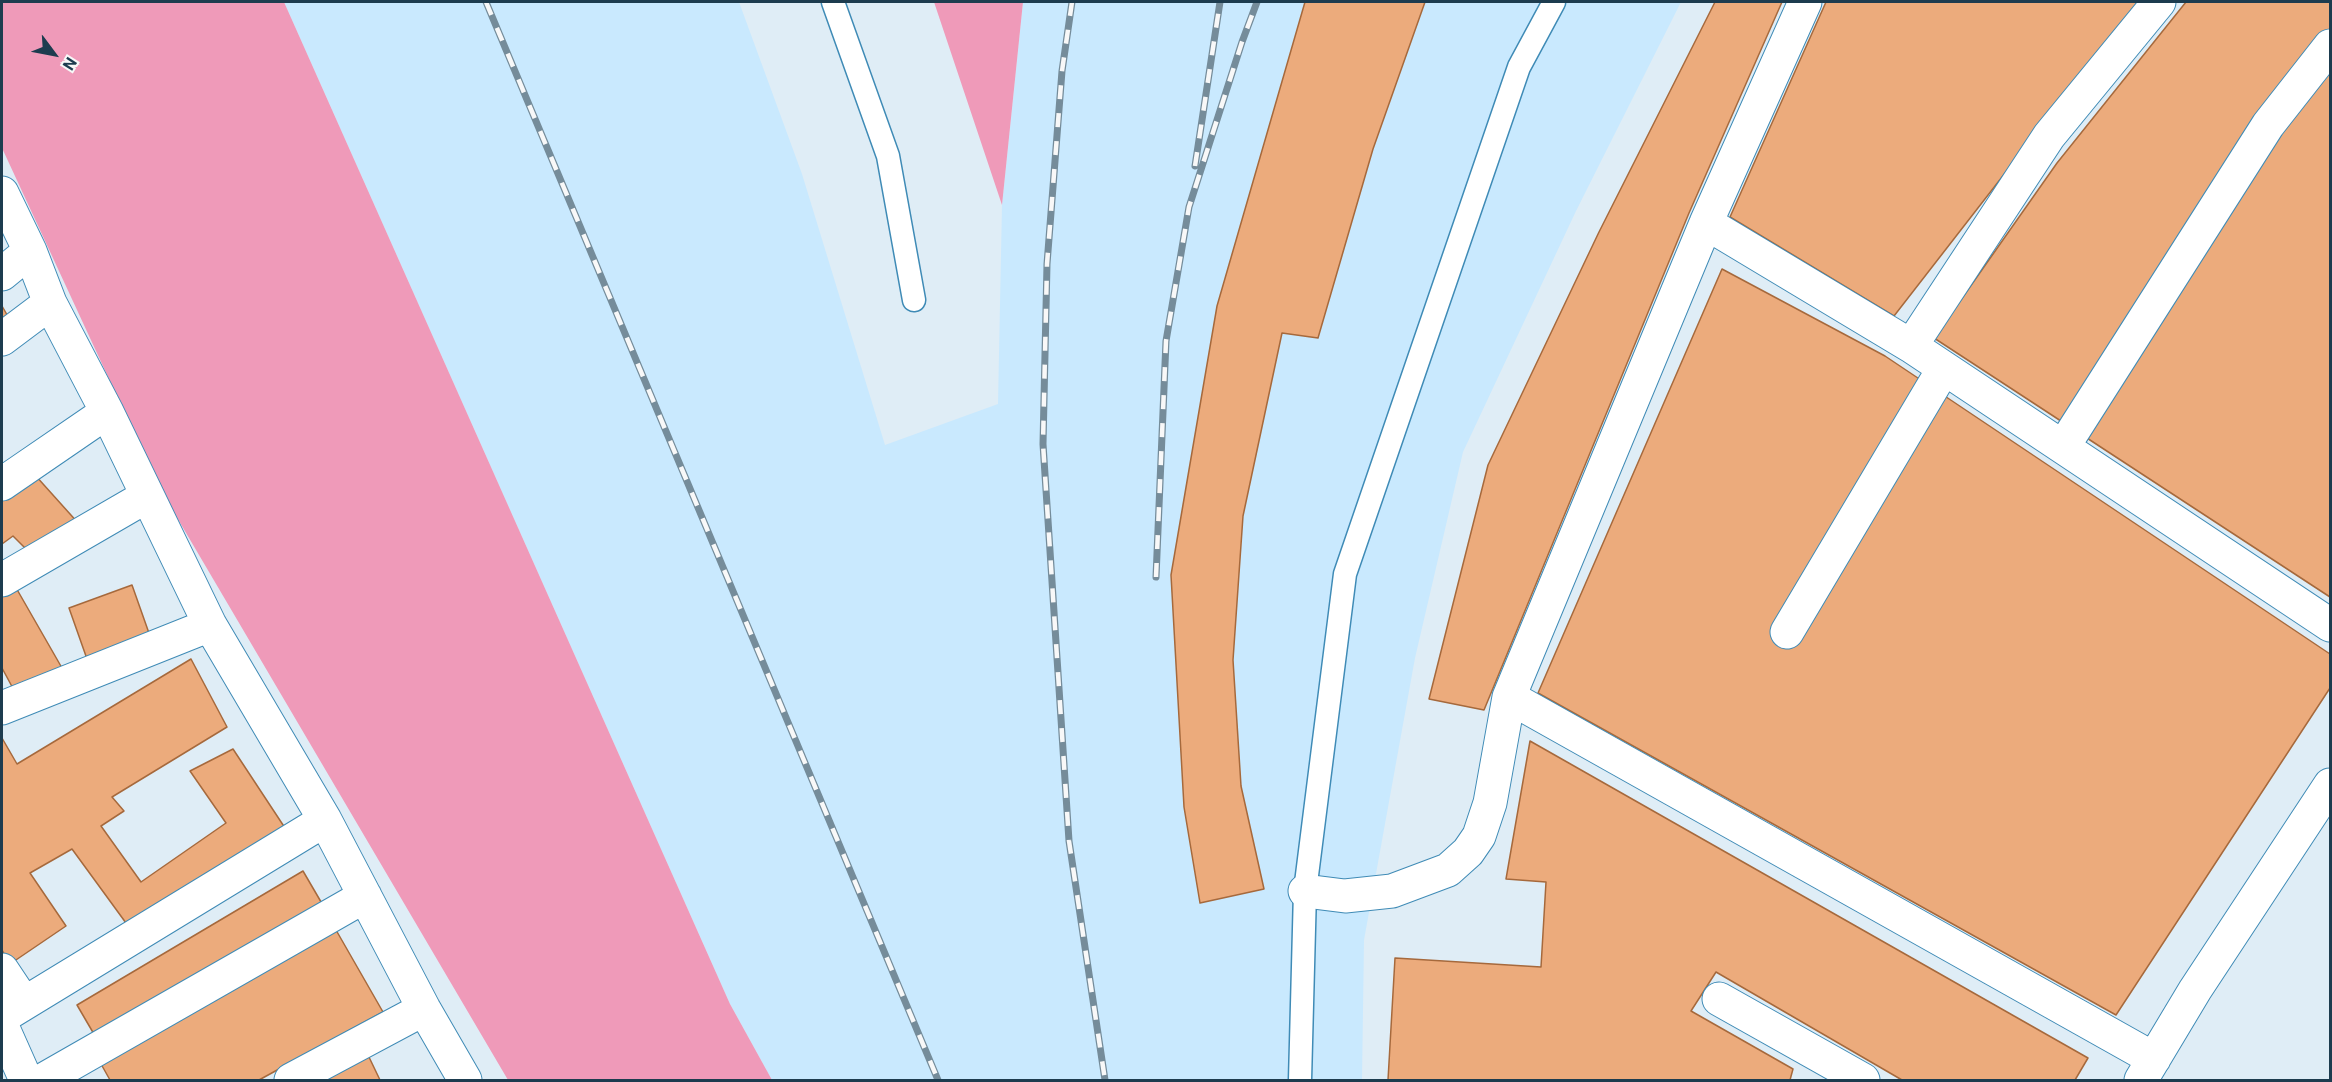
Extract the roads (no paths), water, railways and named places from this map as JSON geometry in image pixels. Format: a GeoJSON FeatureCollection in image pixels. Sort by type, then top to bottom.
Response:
{"type":"FeatureCollection","features":[{"type":"Feature","properties":{"kind":"street"},"geometry":{"type":"LineString","coordinates":[[1305,891],[1345,896],[1392,891],[1448,870],[1468,852],[1479,836],[1490,803],[1509,697],[1706,223],[1805,2]]}},
{"type":"Feature","properties":{"kind":"street"},"geometry":{"type":"LineString","coordinates":[[1911,346],[2049,136],[2159,2]]}},
{"type":"Feature","properties":{"kind":"street"},"geometry":{"type":"LineString","coordinates":[[2063,447],[2268,125],[2331,46]]}},
{"type":"Feature","properties":{"kind":"street"},"geometry":{"type":"LineString","coordinates":[[2,193],[30,251],[50,303],[107,411],[210,625],[325,820],[424,1009],[465,1080]]}},
{"type":"Feature","properties":{"kind":"street"},"geometry":{"type":"LineString","coordinates":[[1706,223],[1911,346],[2331,625]]}},
{"type":"Feature","properties":{"kind":"street"},"geometry":{"type":"LineString","coordinates":[[2,274],[30,251]]}},
{"type":"Feature","properties":{"kind":"street"},"geometry":{"type":"LineString","coordinates":[[2,339],[50,303]]}},
{"type":"Feature","properties":{"kind":"street"},"geometry":{"type":"LineString","coordinates":[[1787,632],[1944,368]]}},
{"type":"Feature","properties":{"kind":"street"},"geometry":{"type":"LineString","coordinates":[[2,483],[107,411]]}},
{"type":"Feature","properties":{"kind":"street"},"geometry":{"type":"LineString","coordinates":[[2,580],[147,496]]}},
{"type":"Feature","properties":{"kind":"street"},"geometry":{"type":"LineString","coordinates":[[2,708],[210,625]]}},
{"type":"Feature","properties":{"kind":"street"},"geometry":{"type":"LineString","coordinates":[[1509,697],[2147,1070],[2195,990],[2331,785]]}},
{"type":"Feature","properties":{"kind":"street"},"geometry":{"type":"LineString","coordinates":[[9,1015],[325,820]]}},
{"type":"Feature","properties":{"kind":"street"},"geometry":{"type":"LineString","coordinates":[[43,1080],[365,896]]}},
{"type":"Feature","properties":{"kind":"street"},"geometry":{"type":"LineString","coordinates":[[2,969],[9,1015],[26,1080]]}},
{"type":"Feature","properties":{"kind":"street"},"geometry":{"type":"LineString","coordinates":[[1719,999],[1863,1080]]}},
{"type":"Feature","properties":{"kind":"street"},"geometry":{"type":"LineString","coordinates":[[291,1080],[424,1009]]}},
{"type":"Feature","properties":{"kind":"lane"},"geometry":{"type":"LineString","coordinates":[[833,2],[888,156],[914,300]]}},
{"type":"Feature","properties":{"kind":"lane"},"geometry":{"type":"LineString","coordinates":[[1300,1080],[1305,891],[1345,574],[1520,67],[1554,2]]}},
{"type":"Feature","properties":{"kind":"railway"},"geometry":{"type":"LineString","coordinates":[[486,2],[938,1080]]}},
{"type":"Feature","properties":{"kind":"railway"},"geometry":{"type":"LineString","coordinates":[[1072,2],[1062,71],[1047,264],[1043,444],[1069,841],[1105,1080]]}},
{"type":"Feature","properties":{"kind":"railway"},"geometry":{"type":"LineString","coordinates":[[1195,166],[1220,2]]}},
{"type":"Feature","properties":{"kind":"railway"},"geometry":{"type":"LineString","coordinates":[[1156,577],[1166,341],[1189,207],[1257,2]]}}]}
